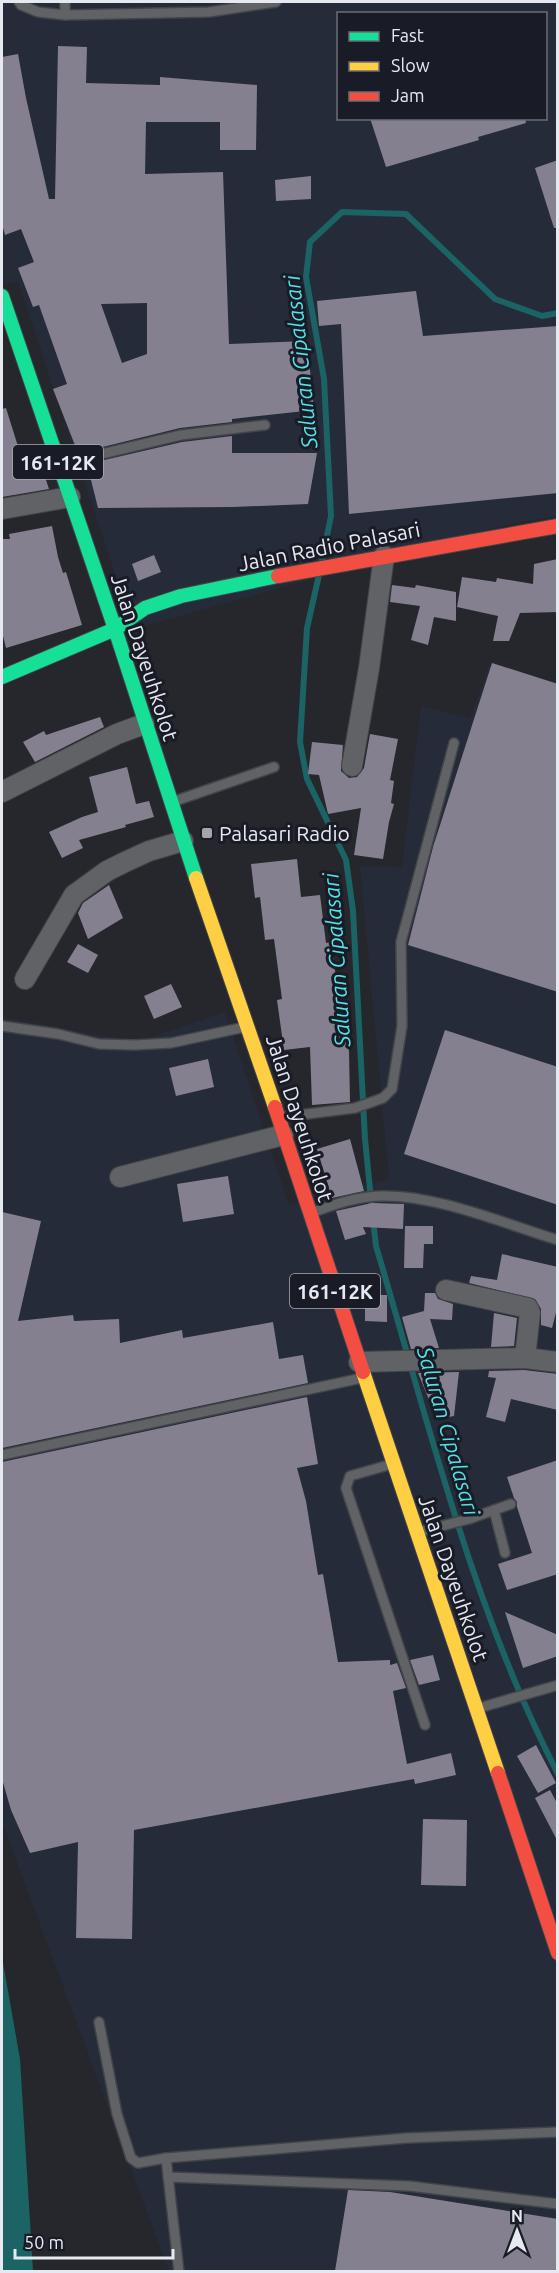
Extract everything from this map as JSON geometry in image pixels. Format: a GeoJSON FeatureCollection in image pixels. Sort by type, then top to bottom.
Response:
{"type":"FeatureCollection","features":[{"type":"Feature","properties":{"kind":"main road","name":"Jalan Dayeuhkolot"},"geometry":{"type":"LineString","coordinates":[[2,296],[558,1953]]}},
{"type":"Feature","properties":{"kind":"main road","name":"Jalan Radio Palasari"},"geometry":{"type":"LineString","coordinates":[[2,677],[115,629],[145,608],[181,596],[356,561],[558,526]]}},
{"type":"Feature","properties":{"kind":"street"},"geometry":{"type":"LineString","coordinates":[[2,509],[70,497]]}},
{"type":"Feature","properties":{"kind":"street"},"geometry":{"type":"LineString","coordinates":[[352,766],[369,668],[384,556]]}},
{"type":"Feature","properties":{"kind":"street"},"geometry":{"type":"LineString","coordinates":[[2,792],[117,734],[144,724]]}},
{"type":"Feature","properties":{"kind":"street"},"geometry":{"type":"LineString","coordinates":[[25,979],[74,895],[125,862],[149,850],[183,841]]}},
{"type":"Feature","properties":{"kind":"street"},"geometry":{"type":"LineString","coordinates":[[120,1177],[281,1126]]}},
{"type":"Feature","properties":{"kind":"street"},"geometry":{"type":"LineString","coordinates":[[446,1290],[528,1308],[530,1313],[525,1358]]}},
{"type":"Feature","properties":{"kind":"street"},"geometry":{"type":"LineString","coordinates":[[362,1370],[401,1362],[557,1356]]}},
{"type":"Feature","properties":{"kind":"lane"},"geometry":{"type":"LineString","coordinates":[[19,2],[38,12],[65,15],[209,12],[276,2]]}},
{"type":"Feature","properties":{"kind":"lane"},"geometry":{"type":"LineString","coordinates":[[64,2],[65,15]]}},
{"type":"Feature","properties":{"kind":"lane"},"geometry":{"type":"LineString","coordinates":[[171,2],[175,12]]}},
{"type":"Feature","properties":{"kind":"lane"},"geometry":{"type":"LineString","coordinates":[[205,2],[209,12]]}},
{"type":"Feature","properties":{"kind":"lane"},"geometry":{"type":"LineString","coordinates":[[59,464],[181,435],[265,425]]}},
{"type":"Feature","properties":{"kind":"lane"},"geometry":{"type":"LineString","coordinates":[[281,1126],[355,1108],[383,1098],[392,1089],[402,1026],[401,942],[454,743]]}},
{"type":"Feature","properties":{"kind":"lane"},"geometry":{"type":"LineString","coordinates":[[170,802],[274,767]]}},
{"type":"Feature","properties":{"kind":"lane"},"geometry":{"type":"LineString","coordinates":[[2,1026],[58,1034],[99,1044],[135,1045],[171,1043],[248,1027]]}},
{"type":"Feature","properties":{"kind":"lane"},"geometry":{"type":"LineString","coordinates":[[309,1214],[347,1200],[378,1196],[418,1199],[558,1240]]}},
{"type":"Feature","properties":{"kind":"lane"},"geometry":{"type":"LineString","coordinates":[[2,1455],[362,1370]]}},
{"type":"Feature","properties":{"kind":"lane"},"geometry":{"type":"LineString","coordinates":[[393,1464],[370,1468],[350,1476],[346,1488],[425,1725]]}},
{"type":"Feature","properties":{"kind":"lane"},"geometry":{"type":"LineString","coordinates":[[416,1532],[469,1519],[511,1504]]}},
{"type":"Feature","properties":{"kind":"lane"},"geometry":{"type":"LineString","coordinates":[[494,1510],[505,1553]]}},
{"type":"Feature","properties":{"kind":"lane"},"geometry":{"type":"LineString","coordinates":[[476,1709],[557,1685]]}},
{"type":"Feature","properties":{"kind":"lane"},"geometry":{"type":"LineString","coordinates":[[99,2022],[117,2114],[131,2158],[138,2163],[166,2158],[407,2138],[558,2132]]}},
{"type":"Feature","properties":{"kind":"lane"},"geometry":{"type":"LineString","coordinates":[[166,2158],[179,2271]]}},
{"type":"Feature","properties":{"kind":"lane"},"geometry":{"type":"LineString","coordinates":[[168,2177],[409,2186],[558,2204]]}},
{"type":"Feature","properties":{"kind":"shaded area"},"geometry":{"type":"Polygon","coordinates":[[[2,2],[557,2],[557,516],[513,523],[133,629],[18,281],[2,285],[2,2]]]}},
{"type":"Feature","properties":{"kind":"shaded area"},"geometry":{"type":"Polygon","coordinates":[[[489,666],[557,683],[557,2271],[169,2271],[2,1822],[2,1017],[137,1042],[225,1012],[289,1205],[389,1179],[360,866],[402,867],[421,706],[470,719],[489,666]]]}},
{"type":"Feature","properties":{"kind":"water"},"geometry":{"type":"Polygon","coordinates":[[[2,1957],[20,2059],[33,2271],[2,2271],[2,1957]]]}},
{"type":"Feature","properties":{"kind":"building"},"geometry":{"type":"Polygon","coordinates":[[[58,46],[87,47],[86,83],[160,85],[160,77],[257,85],[256,150],[220,150],[220,122],[146,122],[145,174],[223,172],[229,344],[307,341],[314,410],[232,419],[232,422],[180,428],[78,453],[53,389],[67,384],[39,305],[33,307],[18,268],[34,262],[21,229],[5,235],[2,224],[2,57],[18,54],[49,199],[55,199],[58,46]],[[147,303],[101,304],[122,363],[147,354],[147,303]]]}},
{"type":"Feature","properties":{"kind":"building"},"geometry":{"type":"Polygon","coordinates":[[[371,120],[525,120],[526,123],[478,137],[479,140],[386,167],[371,120]]]}},
{"type":"Feature","properties":{"kind":"building"},"geometry":{"type":"Polygon","coordinates":[[[558,160],[558,228],[554,228],[535,168],[558,160]]]}},
{"type":"Feature","properties":{"kind":"building"},"geometry":{"type":"Polygon","coordinates":[[[311,176],[311,199],[276,201],[275,180],[311,176]]]}},
{"type":"Feature","properties":{"kind":"building"},"geometry":{"type":"Polygon","coordinates":[[[416,291],[423,336],[558,326],[558,493],[349,514],[341,324],[319,326],[317,301],[416,291]]]}},
{"type":"Feature","properties":{"kind":"building"},"geometry":{"type":"Polygon","coordinates":[[[6,408],[26,472],[42,468],[49,489],[2,497],[2,409],[6,408]]]}},
{"type":"Feature","properties":{"kind":"building"},"geometry":{"type":"Polygon","coordinates":[[[232,436],[232,453],[317,453],[308,504],[98,508],[87,464],[182,442],[232,436]]]}},
{"type":"Feature","properties":{"kind":"building"},"geometry":{"type":"Polygon","coordinates":[[[52,526],[58,557],[63,573],[66,572],[82,625],[6,648],[2,632],[2,539],[10,539],[9,534],[52,526]]]}},
{"type":"Feature","properties":{"kind":"building"},"geometry":{"type":"Polygon","coordinates":[[[154,555],[161,572],[138,581],[132,564],[154,555]]]}},
{"type":"Feature","properties":{"kind":"building"},"geometry":{"type":"Polygon","coordinates":[[[558,559],[558,612],[520,613],[509,641],[493,641],[498,616],[457,607],[462,577],[496,582],[497,578],[533,584],[534,564],[558,559]]]}},
{"type":"Feature","properties":{"kind":"building"},"geometry":{"type":"Polygon","coordinates":[[[392,585],[415,588],[416,585],[456,592],[456,621],[434,617],[428,645],[411,640],[420,606],[390,602],[392,585]]]}},
{"type":"Feature","properties":{"kind":"building"},"geometry":{"type":"Polygon","coordinates":[[[492,663],[558,684],[558,992],[408,945],[433,847],[492,663]]]}},
{"type":"Feature","properties":{"kind":"building"},"geometry":{"type":"Polygon","coordinates":[[[100,717],[104,727],[35,762],[23,742],[44,731],[46,735],[100,717]]]}},
{"type":"Feature","properties":{"kind":"building"},"geometry":{"type":"Polygon","coordinates":[[[370,734],[398,739],[390,780],[394,781],[391,803],[394,804],[383,859],[354,855],[361,808],[328,814],[319,775],[308,774],[312,742],[343,745],[341,771],[349,778],[357,777],[364,768],[370,734]]]}},
{"type":"Feature","properties":{"kind":"building"},"geometry":{"type":"Polygon","coordinates":[[[127,767],[136,804],[149,801],[154,817],[79,840],[83,848],[62,858],[49,832],[98,812],[89,777],[127,767]]]}},
{"type":"Feature","properties":{"kind":"building"},"geometry":{"type":"Polygon","coordinates":[[[297,859],[301,897],[320,895],[326,943],[331,942],[349,1052],[350,1102],[312,1105],[310,1047],[284,1050],[277,1000],[282,999],[274,939],[265,940],[260,897],[255,898],[251,864],[297,859]]]}},
{"type":"Feature","properties":{"kind":"building"},"geometry":{"type":"Polygon","coordinates":[[[109,885],[123,918],[88,939],[78,913],[83,903],[109,885]]]}},
{"type":"Feature","properties":{"kind":"building"},"geometry":{"type":"Polygon","coordinates":[[[78,944],[98,955],[88,973],[67,962],[78,944]]]}},
{"type":"Feature","properties":{"kind":"building"},"geometry":{"type":"Polygon","coordinates":[[[171,984],[182,1007],[154,1019],[144,996],[171,984]]]}},
{"type":"Feature","properties":{"kind":"building"},"geometry":{"type":"Polygon","coordinates":[[[445,1030],[558,1067],[558,1205],[404,1154],[445,1030]]]}},
{"type":"Feature","properties":{"kind":"building"},"geometry":{"type":"Polygon","coordinates":[[[208,1059],[214,1087],[176,1096],[169,1068],[208,1059]]]}},
{"type":"Feature","properties":{"kind":"building"},"geometry":{"type":"Polygon","coordinates":[[[350,1139],[364,1191],[332,1198],[317,1149],[350,1139]]]}},
{"type":"Feature","properties":{"kind":"building"},"geometry":{"type":"Polygon","coordinates":[[[228,1176],[234,1214],[183,1222],[177,1184],[228,1176]]]}},
{"type":"Feature","properties":{"kind":"building"},"geometry":{"type":"Polygon","coordinates":[[[372,1203],[404,1204],[403,1229],[363,1227],[366,1234],[345,1240],[336,1211],[372,1203]]]}},
{"type":"Feature","properties":{"kind":"building"},"geometry":{"type":"Polygon","coordinates":[[[2,1212],[41,1221],[18,1321],[73,1315],[74,1321],[119,1319],[120,1343],[182,1330],[183,1338],[273,1322],[279,1359],[303,1355],[308,1383],[2,1448],[2,1212]]]}},
{"type":"Feature","properties":{"kind":"building"},"geometry":{"type":"Polygon","coordinates":[[[405,1226],[433,1226],[433,1244],[424,1244],[423,1268],[404,1268],[405,1226]]]}},
{"type":"Feature","properties":{"kind":"building"},"geometry":{"type":"Polygon","coordinates":[[[502,1254],[558,1267],[558,1305],[552,1328],[541,1325],[541,1309],[535,1299],[469,1283],[471,1276],[497,1280],[502,1254]]]}},
{"type":"Feature","properties":{"kind":"building"},"geometry":{"type":"Polygon","coordinates":[[[425,1293],[435,1293],[438,1299],[453,1304],[452,1320],[430,1319],[439,1348],[411,1349],[402,1317],[424,1311],[425,1293]]]}},
{"type":"Feature","properties":{"kind":"building"},"geometry":{"type":"Polygon","coordinates":[[[365,1295],[387,1295],[387,1322],[365,1321],[365,1295]]]}},
{"type":"Feature","properties":{"kind":"building"},"geometry":{"type":"Polygon","coordinates":[[[494,1313],[517,1318],[514,1346],[491,1347],[494,1313]]]}},
{"type":"Feature","properties":{"kind":"building"},"geometry":{"type":"Polygon","coordinates":[[[524,1370],[558,1374],[558,1410],[511,1399],[505,1422],[486,1417],[496,1378],[488,1377],[489,1371],[524,1370]]]}},
{"type":"Feature","properties":{"kind":"building"},"geometry":{"type":"Polygon","coordinates":[[[459,1372],[454,1416],[437,1419],[418,1373],[459,1372]]]}},
{"type":"Feature","properties":{"kind":"building"},"geometry":{"type":"Polygon","coordinates":[[[307,1397],[318,1464],[297,1468],[306,1501],[318,1575],[323,1574],[338,1662],[390,1660],[390,1665],[397,1663],[406,1688],[393,1691],[407,1764],[451,1753],[456,1775],[415,1784],[414,1779],[134,1830],[132,1939],[76,1938],[78,1842],[30,1853],[11,1810],[2,1779],[2,1462],[307,1397]]]}},
{"type":"Feature","properties":{"kind":"building"},"geometry":{"type":"Polygon","coordinates":[[[558,1460],[558,1574],[507,1590],[498,1564],[532,1553],[507,1477],[558,1460]]]}},
{"type":"Feature","properties":{"kind":"building"},"geometry":{"type":"Polygon","coordinates":[[[505,1612],[558,1635],[558,1656],[523,1668],[505,1612]]]}},
{"type":"Feature","properties":{"kind":"building"},"geometry":{"type":"Polygon","coordinates":[[[433,1655],[440,1680],[419,1685],[410,1660],[433,1655]]]}},
{"type":"Feature","properties":{"kind":"building"},"geometry":{"type":"Polygon","coordinates":[[[536,1745],[556,1783],[538,1793],[517,1756],[536,1745]]]}},
{"type":"Feature","properties":{"kind":"building"},"geometry":{"type":"Polygon","coordinates":[[[550,1790],[558,1805],[558,1842],[535,1798],[550,1790]]]}},
{"type":"Feature","properties":{"kind":"building"},"geometry":{"type":"Polygon","coordinates":[[[423,1819],[467,1820],[466,1886],[421,1885],[423,1819]]]}},
{"type":"Feature","properties":{"kind":"building"},"geometry":{"type":"Polygon","coordinates":[[[348,2190],[390,2192],[558,2219],[558,2271],[335,2271],[348,2190]]]}},
{"type":"Feature","properties":{"kind":"waterway","name":"Saluran Cipalasari"},"geometry":{"type":"LineString","coordinates":[[322,560],[331,516],[324,379],[306,277],[310,242],[342,212],[406,214],[495,299],[542,316],[558,313]]}},
{"type":"Feature","properties":{"kind":"waterway","name":"Saluran Cipalasari"},"geometry":{"type":"LineString","coordinates":[[319,575],[307,628],[300,742],[307,779],[346,860],[353,911],[365,1139],[372,1210]]}},
{"type":"Feature","properties":{"kind":"waterway","name":"Saluran Cipalasari"},"geometry":{"type":"LineString","coordinates":[[373,1220],[376,1246],[434,1448],[477,1581],[528,1711],[558,1774]]}},
{"type":"Feature","properties":{"kind":"traffic: fast"},"geometry":{"type":"LineString","coordinates":[[2,296],[115,629],[196,878]]}},
{"type":"Feature","properties":{"kind":"traffic: fast"},"geometry":{"type":"LineString","coordinates":[[2,677],[115,629],[145,608],[181,596],[278,576]]}},
{"type":"Feature","properties":{"kind":"traffic: slow"},"geometry":{"type":"LineString","coordinates":[[196,878],[275,1107]]}},
{"type":"Feature","properties":{"kind":"traffic: slow"},"geometry":{"type":"LineString","coordinates":[[363,1372],[498,1773]]}},
{"type":"Feature","properties":{"kind":"traffic: jam"},"geometry":{"type":"LineString","coordinates":[[278,576],[558,526]]}},
{"type":"Feature","properties":{"kind":"traffic: jam"},"geometry":{"type":"LineString","coordinates":[[275,1107],[363,1372]]}},
{"type":"Feature","properties":{"kind":"traffic: jam"},"geometry":{"type":"LineString","coordinates":[[498,1773],[558,1953]]}},
{"type":"Feature","properties":{"kind":"place","name":"Palasari Radio"},"geometry":{"type":"Point","coordinates":[207,833]}}]}
